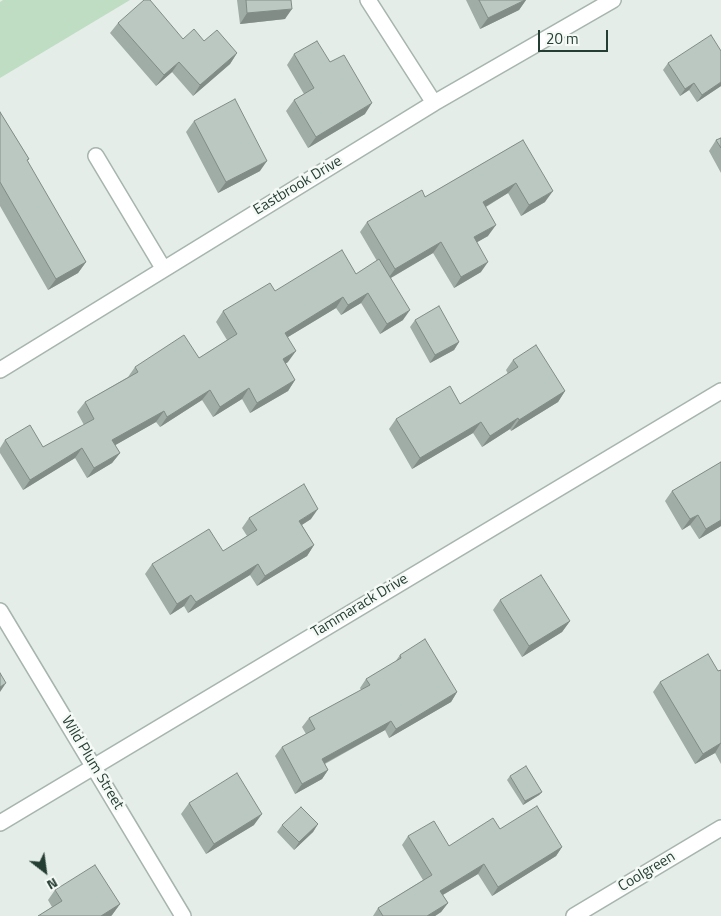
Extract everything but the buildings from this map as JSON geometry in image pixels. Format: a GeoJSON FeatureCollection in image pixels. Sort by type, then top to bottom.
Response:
{"type":"FeatureCollection","features":[{"type":"Feature","properties":{"kind":"street"},"geometry":{"type":"LineString","coordinates":[[368,0],[434,103]]}},
{"type":"Feature","properties":{"kind":"street","name":"Eastbrook Drive"},"geometry":{"type":"LineString","coordinates":[[0,370],[434,103],[613,0]]}},
{"type":"Feature","properties":{"kind":"street"},"geometry":{"type":"LineString","coordinates":[[96,156],[163,268]]}},
{"type":"Feature","properties":{"kind":"street","name":"Tammarack Drive"},"geometry":{"type":"LineString","coordinates":[[0,823],[721,391]]}},
{"type":"Feature","properties":{"kind":"street","name":"Wild Plum Street"},"geometry":{"type":"LineString","coordinates":[[0,611],[183,916]]}},
{"type":"Feature","properties":{"kind":"street","name":"Coolgreen"},"geometry":{"type":"LineString","coordinates":[[574,916],[721,828]]}},
{"type":"Feature","properties":{"kind":"green space"},"geometry":{"type":"Polygon","coordinates":[[[3,0],[130,0],[0,78],[0,2],[3,0]]]}}]}
